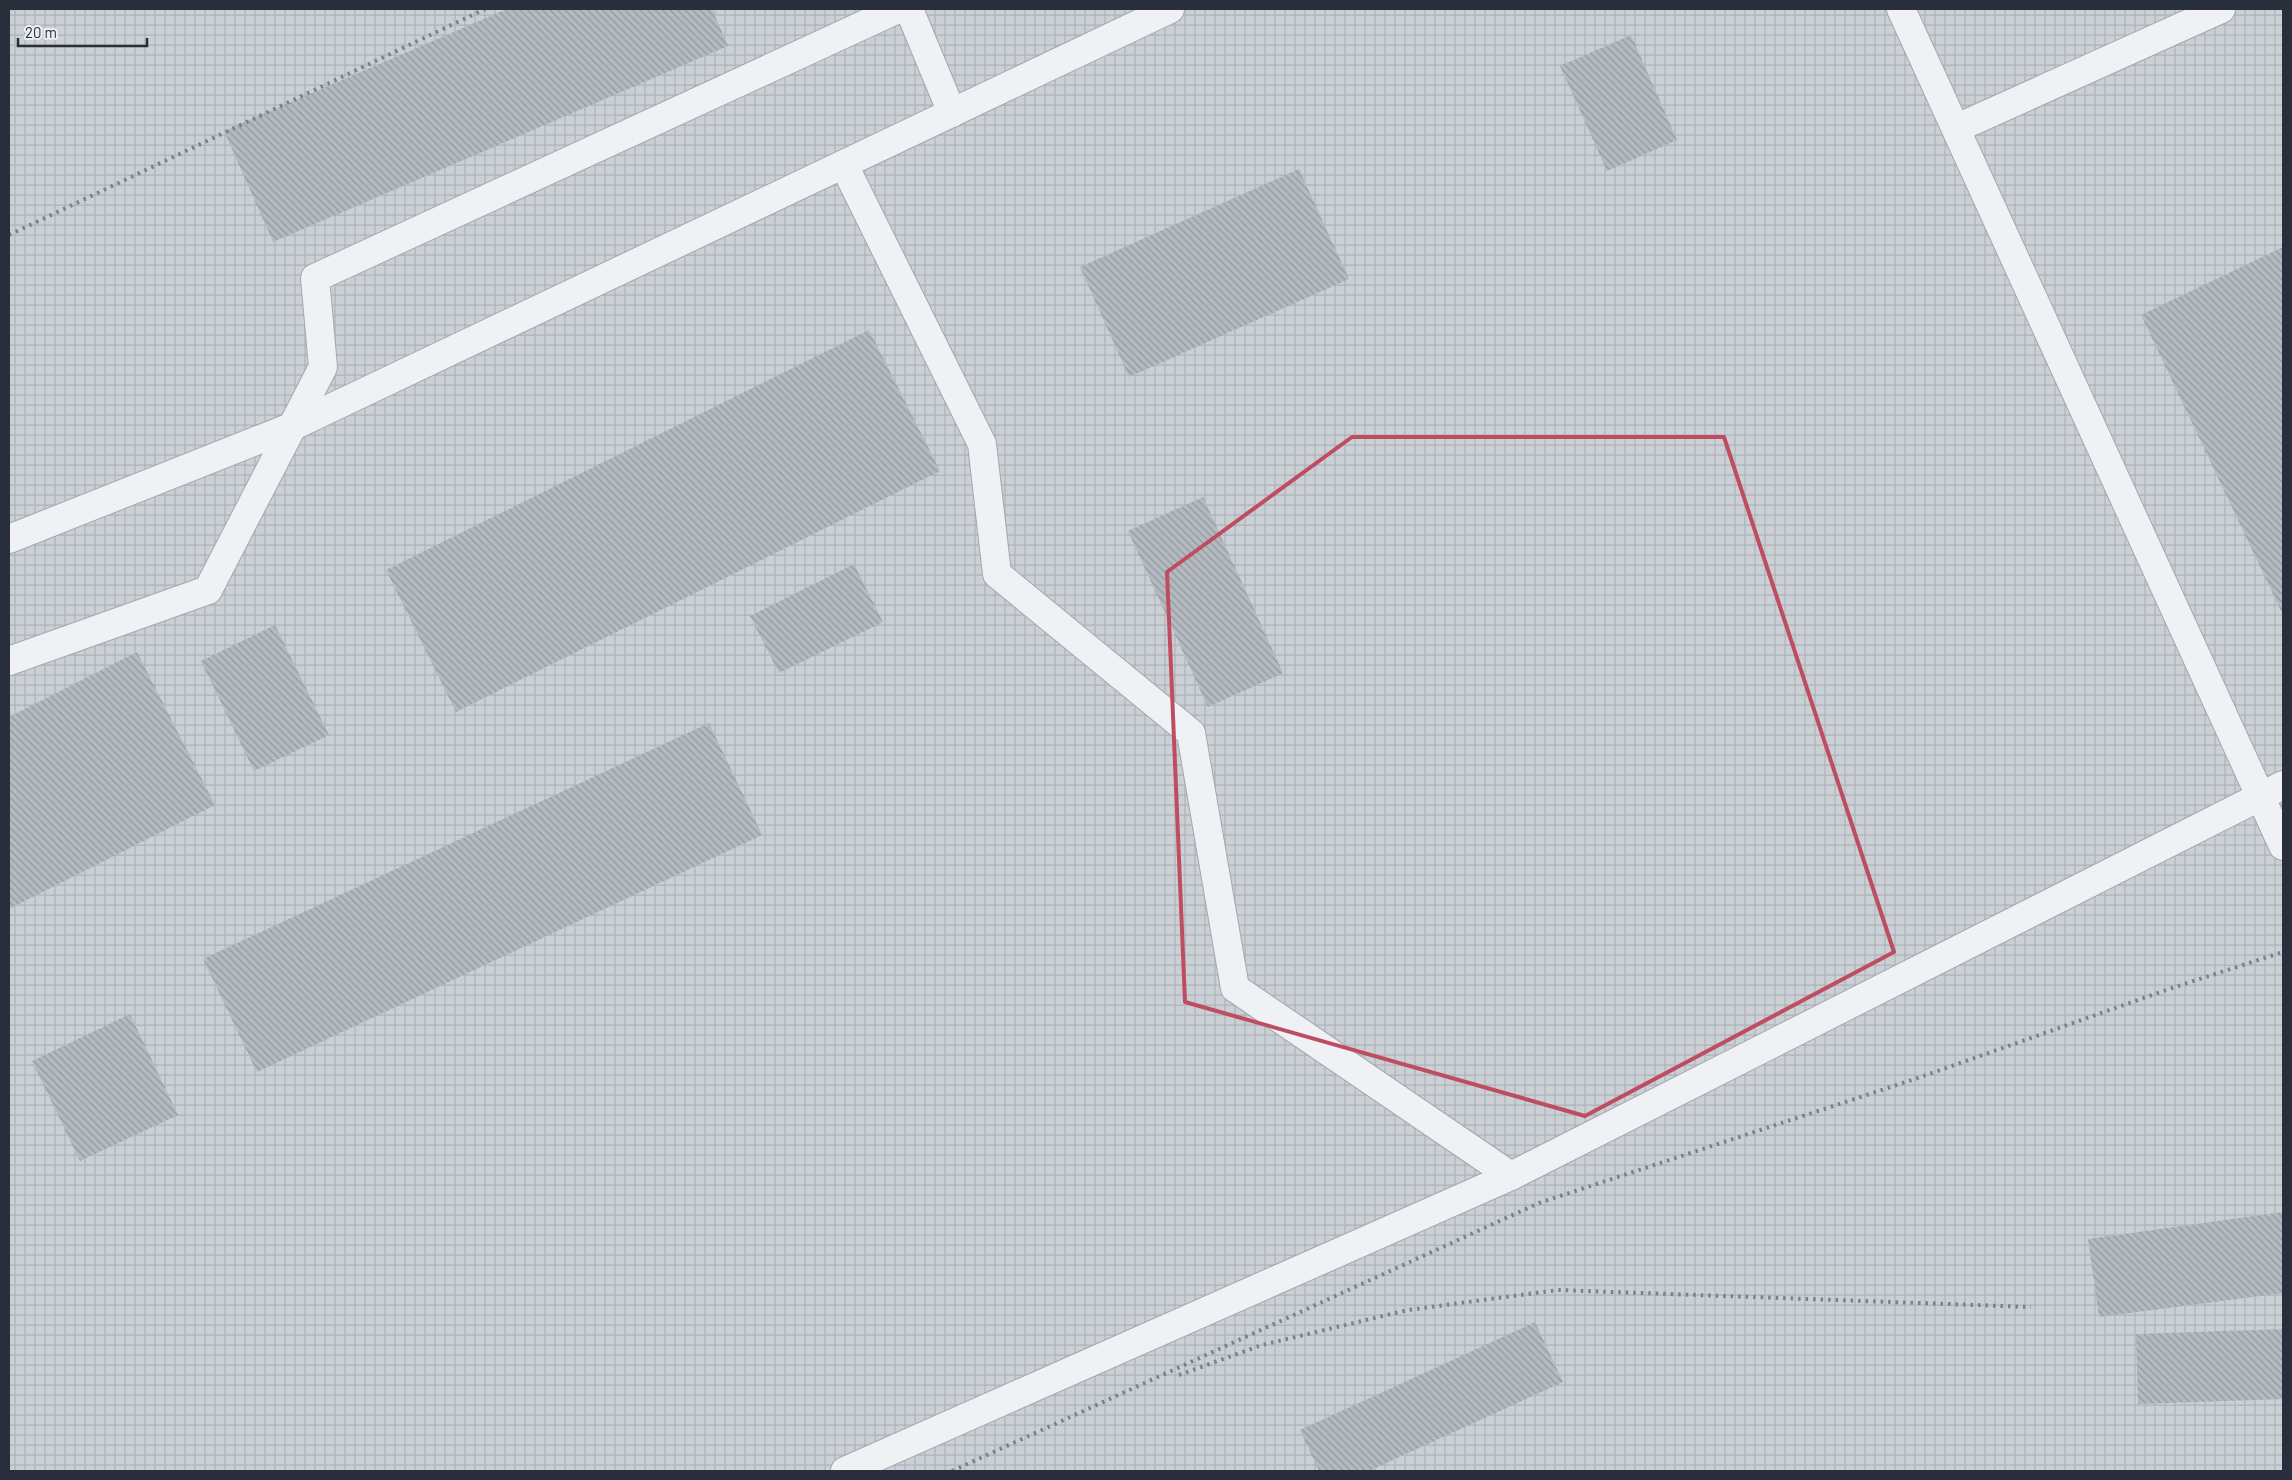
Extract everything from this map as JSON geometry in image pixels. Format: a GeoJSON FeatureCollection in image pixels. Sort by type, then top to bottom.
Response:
{"type":"FeatureCollection","features":[{"type":"Feature","properties":{"kind":"lane"},"geometry":{"type":"LineString","coordinates":[[9,661],[208,590],[323,367],[315,278],[898,9]]}},
{"type":"Feature","properties":{"kind":"lane"},"geometry":{"type":"LineString","coordinates":[[909,9],[952,113]]}},
{"type":"Feature","properties":{"kind":"lane"},"geometry":{"type":"LineString","coordinates":[[9,539],[292,427],[1170,9]]}},
{"type":"Feature","properties":{"kind":"lane"},"geometry":{"type":"LineString","coordinates":[[1902,9],[2273,790],[2283,846]]}},
{"type":"Feature","properties":{"kind":"lane"},"geometry":{"type":"LineString","coordinates":[[1957,128],[2221,9]]}},
{"type":"Feature","properties":{"kind":"lane"},"geometry":{"type":"LineString","coordinates":[[844,165],[982,444],[997,574],[1191,733],[1235,988],[1511,1176]]}},
{"type":"Feature","properties":{"kind":"lane"},"geometry":{"type":"LineString","coordinates":[[845,1471],[1511,1176],[2273,790]]}},
{"type":"Feature","properties":{"kind":"highlighted area"},"geometry":{"type":"Polygon","coordinates":[[[1352,437],[1724,437],[1894,952],[1585,1116],[1185,1002],[1167,572],[1352,437]]]}},
{"type":"Feature","properties":{"kind":"shaded area"},"geometry":{"type":"Polygon","coordinates":[[[9,9],[2283,9],[2283,1471],[9,1471],[9,9]]]}},
{"type":"Feature","properties":{"kind":"building"},"geometry":{"type":"Polygon","coordinates":[[[507,9],[712,9],[728,46],[273,242],[224,131],[507,9]]]}},
{"type":"Feature","properties":{"kind":"building"},"geometry":{"type":"Polygon","coordinates":[[[1631,35],[1677,140],[1607,171],[1560,66],[1631,35]]]}},
{"type":"Feature","properties":{"kind":"building"},"geometry":{"type":"Polygon","coordinates":[[[1299,169],[1349,279],[1129,377],[1080,267],[1299,169]]]}},
{"type":"Feature","properties":{"kind":"building"},"geometry":{"type":"Polygon","coordinates":[[[2283,247],[2283,615],[2141,315],[2283,247]]]}},
{"type":"Feature","properties":{"kind":"building"},"geometry":{"type":"Polygon","coordinates":[[[869,330],[940,471],[456,712],[386,570],[869,330]]]}},
{"type":"Feature","properties":{"kind":"building"},"geometry":{"type":"Polygon","coordinates":[[[1203,497],[1283,673],[1208,707],[1128,531],[1203,497]]]}},
{"type":"Feature","properties":{"kind":"building"},"geometry":{"type":"Polygon","coordinates":[[[854,564],[883,622],[779,673],[750,616],[854,564]]]}},
{"type":"Feature","properties":{"kind":"building"},"geometry":{"type":"Polygon","coordinates":[[[275,625],[329,735],[254,771],[201,661],[275,625]]]}},
{"type":"Feature","properties":{"kind":"building"},"geometry":{"type":"Polygon","coordinates":[[[137,652],[215,805],[9,909],[9,717],[137,652]]]}},
{"type":"Feature","properties":{"kind":"building"},"geometry":{"type":"Polygon","coordinates":[[[709,723],[762,835],[257,1072],[203,959],[709,723]]]}},
{"type":"Feature","properties":{"kind":"building"},"geometry":{"type":"Polygon","coordinates":[[[130,1014],[178,1115],[80,1161],[32,1061],[130,1014]]]}},
{"type":"Feature","properties":{"kind":"building"},"geometry":{"type":"Polygon","coordinates":[[[2283,1212],[2283,1293],[2099,1317],[2088,1239],[2283,1212]]]}},
{"type":"Feature","properties":{"kind":"building"},"geometry":{"type":"Polygon","coordinates":[[[1535,1322],[1563,1382],[1369,1471],[1319,1471],[1300,1430],[1535,1322]]]}},
{"type":"Feature","properties":{"kind":"building"},"geometry":{"type":"Polygon","coordinates":[[[2283,1329],[2283,1399],[2138,1404],[2136,1334],[2283,1329]]]}},
{"type":"Feature","properties":{"kind":"railway"},"geometry":{"type":"LineString","coordinates":[[9,235],[485,9]]}},
{"type":"Feature","properties":{"kind":"railway"},"geometry":{"type":"LineString","coordinates":[[952,1471],[1539,1203],[1915,1079],[2172,988],[2283,952]]}},
{"type":"Feature","properties":{"kind":"railway"},"geometry":{"type":"LineString","coordinates":[[1179,1375],[1262,1345],[1408,1310],[1558,1290],[2031,1307]]}}]}
